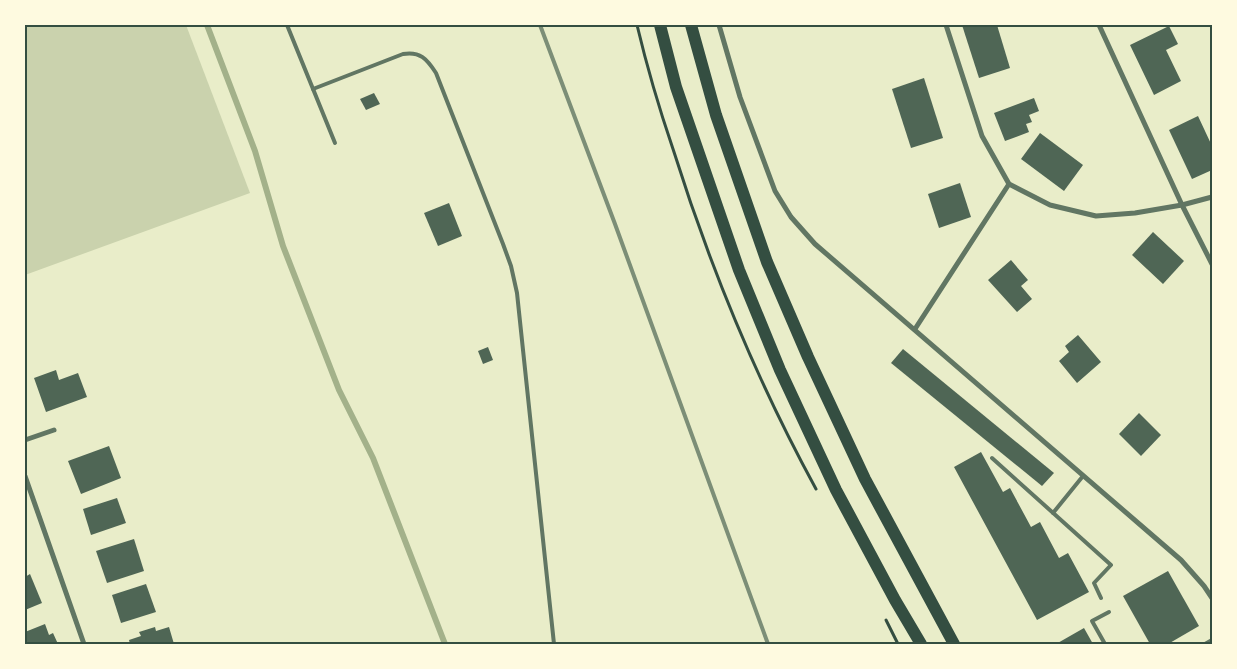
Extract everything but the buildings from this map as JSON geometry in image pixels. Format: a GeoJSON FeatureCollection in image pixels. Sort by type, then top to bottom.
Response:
{"type":"FeatureCollection","features":[{"type":"Feature","properties":{"kind":"main road"},"geometry":{"type":"LineString","coordinates":[[660,25],[676,87],[739,270],[780,370],[836,490],[895,600],[921,644]]}},
{"type":"Feature","properties":{"kind":"main road"},"geometry":{"type":"LineString","coordinates":[[690,25],[716,115],[767,262],[808,357],[865,479],[954,644]]}},
{"type":"Feature","properties":{"kind":"street"},"geometry":{"type":"LineString","coordinates":[[719,25],[740,97],[763,160],[775,191],[791,217],[816,244],[1181,560],[1212,598]]}},
{"type":"Feature","properties":{"kind":"street"},"geometry":{"type":"LineString","coordinates":[[946,25],[982,136],[1009,184],[1050,205],[1096,216],[1135,213],[1182,205],[1212,197]]}},
{"type":"Feature","properties":{"kind":"street"},"geometry":{"type":"LineString","coordinates":[[1099,25],[1182,205],[1212,264]]}},
{"type":"Feature","properties":{"kind":"street"},"geometry":{"type":"LineString","coordinates":[[914,329],[1009,184]]}},
{"type":"Feature","properties":{"kind":"street"},"geometry":{"type":"LineString","coordinates":[[25,440],[54,430]]}},
{"type":"Feature","properties":{"kind":"street"},"geometry":{"type":"LineString","coordinates":[[25,476],[84,644]]}},
{"type":"Feature","properties":{"kind":"lane"},"geometry":{"type":"LineString","coordinates":[[286,25],[335,143]]}},
{"type":"Feature","properties":{"kind":"lane"},"geometry":{"type":"LineString","coordinates":[[313,89],[389,58],[412,52],[420,54],[426,59],[436,73],[503,244],[511,266],[517,293],[554,644]]}},
{"type":"Feature","properties":{"kind":"lane"},"geometry":{"type":"LineString","coordinates":[[992,458],[1111,565],[1094,583],[1101,598]]}},
{"type":"Feature","properties":{"kind":"lane"},"geometry":{"type":"LineString","coordinates":[[1053,514],[1083,476]]}},
{"type":"Feature","properties":{"kind":"lane"},"geometry":{"type":"LineString","coordinates":[[1105,644],[1092,622],[1109,612]]}},
{"type":"Feature","properties":{"kind":"lane"},"geometry":{"type":"LineString","coordinates":[[1205,644],[1212,640]]}},
{"type":"Feature","properties":{"kind":"green space"},"geometry":{"type":"Polygon","coordinates":[[[25,25],[186,25],[250,193],[25,275],[25,25]]]}},
{"type":"Feature","properties":{"kind":"waterway"},"geometry":{"type":"LineString","coordinates":[[207,25],[255,151],[283,246],[339,390],[373,458],[445,644]]}},
{"type":"Feature","properties":{"kind":"railway"},"geometry":{"type":"LineString","coordinates":[[540,25],[615,224],[768,644]]}}]}
